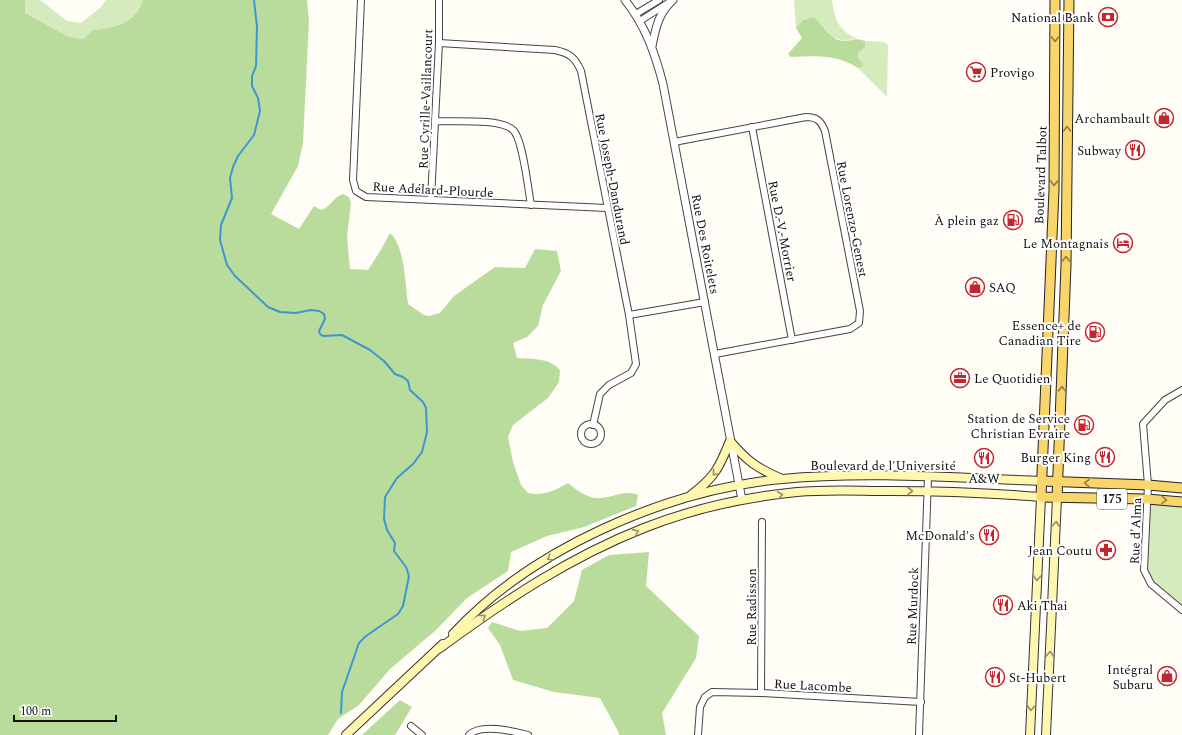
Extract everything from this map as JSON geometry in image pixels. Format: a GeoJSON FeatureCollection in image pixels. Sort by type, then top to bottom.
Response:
{"type":"FeatureCollection","features":[{"type":"Feature","properties":{"kind":"main road","name":"Boulevard Talbot"},"geometry":{"type":"LineString","coordinates":[[1030,735],[1054,176],[1055,0]]}},
{"type":"Feature","properties":{"kind":"main road","name":"Boulevard Talbot"},"geometry":{"type":"LineString","coordinates":[[1046,735],[1058,482],[1066,265],[1069,0]]}},
{"type":"Feature","properties":{"kind":"main road"},"geometry":{"type":"LineString","coordinates":[[689,497],[705,484],[720,468],[730,441],[744,457],[759,469],[783,479]]}},
{"type":"Feature","properties":{"kind":"main road","name":"Boulevard de l'Université"},"geometry":{"type":"LineString","coordinates":[[346,735],[440,648],[467,618],[503,589],[546,560],[584,538],[621,521],[689,497],[738,486],[783,479],[853,475],[1148,485],[1182,488]]}},
{"type":"Feature","properties":{"kind":"main road","name":"Boulevard de l'Université"},"geometry":{"type":"LineString","coordinates":[[440,648],[506,600],[555,570],[600,547],[671,519],[742,500],[798,492],[927,491],[1057,498],[1146,499],[1182,502]]}},
{"type":"Feature","properties":{"kind":"street","name":"Rue Adélard-Plourde"},"geometry":{"type":"LineString","coordinates":[[361,0],[353,187],[356,191],[366,196],[607,208]]}},
{"type":"Feature","properties":{"kind":"street","name":"Rue Cyrille-Vaillancourt"},"geometry":{"type":"LineString","coordinates":[[431,199],[439,43],[439,0]]}},
{"type":"Feature","properties":{"kind":"street","name":"Rue Des Roitelets"},"geometry":{"type":"LineString","coordinates":[[625,0],[638,18],[652,47],[663,84],[715,354],[738,486],[742,500]]}},
{"type":"Feature","properties":{"kind":"street"},"geometry":{"type":"LineString","coordinates":[[638,18],[659,0]]}},
{"type":"Feature","properties":{"kind":"street"},"geometry":{"type":"LineString","coordinates":[[638,18],[673,0]]}},
{"type":"Feature","properties":{"kind":"street"},"geometry":{"type":"LineString","coordinates":[[652,47],[657,20],[661,13],[673,0]]}},
{"type":"Feature","properties":{"kind":"street","name":"Rue Joseph-Dandurand"},"geometry":{"type":"LineString","coordinates":[[439,43],[555,50],[573,56],[581,71],[629,315],[635,358],[634,369],[631,373],[609,385],[600,394],[593,425]]}},
{"type":"Feature","properties":{"kind":"street","name":"Rue Lorenzo-Genest"},"geometry":{"type":"LineString","coordinates":[[674,142],[813,117],[822,124],[857,296],[860,318],[855,327],[715,354]]}},
{"type":"Feature","properties":{"kind":"street"},"geometry":{"type":"LineString","coordinates":[[435,121],[502,124],[514,130],[520,142],[531,204]]}},
{"type":"Feature","properties":{"kind":"street","name":"Rue D.-V.-Morrier"},"geometry":{"type":"LineString","coordinates":[[752,127],[792,340]]}},
{"type":"Feature","properties":{"kind":"street"},"geometry":{"type":"LineString","coordinates":[[629,315],[705,302]]}},
{"type":"Feature","properties":{"kind":"street","name":"Rue d'Alma"},"geometry":{"type":"LineString","coordinates":[[1182,390],[1165,400],[1143,424],[1148,485],[1146,499],[1144,570],[1151,584],[1182,610]]}},
{"type":"Feature","properties":{"kind":"street","name":"Rue Murdock"},"geometry":{"type":"LineString","coordinates":[[919,735],[928,477]]}},
{"type":"Feature","properties":{"kind":"street","name":"Rue Radisson"},"geometry":{"type":"LineString","coordinates":[[761,693],[762,522]]}},
{"type":"Feature","properties":{"kind":"street","name":"Rue Lacombe"},"geometry":{"type":"LineString","coordinates":[[698,735],[700,707],[705,697],[712,692],[761,693],[921,702]]}},
{"type":"Feature","properties":{"kind":"street"},"geometry":{"type":"LineString","coordinates":[[411,726],[422,735]]}},
{"type":"Feature","properties":{"kind":"street"},"geometry":{"type":"LineString","coordinates":[[469,735],[480,729],[509,730],[528,735]]}},
{"type":"Feature","properties":{"kind":"green space"},"geometry":{"type":"Polygon","coordinates":[[[0,0],[25,0],[25,13],[69,37],[83,39],[93,30],[116,26],[130,19],[140,8],[143,0],[307,0],[309,21],[303,143],[298,166],[271,214],[299,229],[314,206],[321,210],[327,207],[340,195],[343,194],[349,197],[351,203],[347,237],[350,269],[368,270],[390,233],[399,247],[404,266],[408,304],[424,315],[429,316],[440,313],[454,296],[495,267],[525,268],[535,249],[557,251],[561,271],[543,305],[538,326],[527,337],[513,343],[517,358],[546,361],[556,366],[560,370],[559,382],[548,398],[513,425],[508,437],[513,462],[521,485],[528,493],[539,494],[549,492],[568,483],[581,493],[593,498],[633,493],[638,495],[636,506],[584,527],[547,536],[511,552],[508,571],[467,598],[436,630],[390,669],[359,705],[338,719],[328,735],[0,735],[0,0]]]}},
{"type":"Feature","properties":{"kind":"green space"},"geometry":{"type":"Polygon","coordinates":[[[25,0],[40,0],[67,21],[81,23],[101,7],[106,0],[143,0],[140,8],[130,19],[116,26],[93,30],[83,39],[69,37],[25,13],[25,0]]]}},
{"type":"Feature","properties":{"kind":"green space"},"geometry":{"type":"Polygon","coordinates":[[[794,0],[832,0],[834,13],[838,24],[846,32],[857,38],[843,41],[833,37],[814,17],[803,20],[796,28],[794,0]]]}},
{"type":"Feature","properties":{"kind":"green space"},"geometry":{"type":"Polygon","coordinates":[[[814,17],[831,35],[839,40],[843,41],[858,39],[865,41],[865,47],[858,53],[859,59],[863,63],[862,67],[858,68],[850,63],[833,58],[817,56],[791,57],[788,54],[802,38],[796,28],[803,20],[814,17]]]}},
{"type":"Feature","properties":{"kind":"green space"},"geometry":{"type":"Polygon","coordinates":[[[865,41],[884,42],[888,45],[887,97],[858,68],[862,67],[858,53],[865,47],[865,41]]]}},
{"type":"Feature","properties":{"kind":"green space"},"geometry":{"type":"Polygon","coordinates":[[[1147,499],[1182,502],[1182,605],[1179,607],[1151,584],[1144,570],[1147,499]]]}},
{"type":"Feature","properties":{"kind":"green space"},"geometry":{"type":"Polygon","coordinates":[[[649,552],[646,586],[699,636],[696,658],[662,713],[666,735],[619,735],[600,698],[554,692],[513,680],[500,645],[488,628],[492,622],[520,631],[547,628],[574,601],[582,570],[609,555],[649,552]]]}},
{"type":"Feature","properties":{"kind":"green space"},"geometry":{"type":"Polygon","coordinates":[[[400,700],[412,707],[395,735],[362,735],[400,700]]]}},
{"type":"Feature","properties":{"kind":"waterway"},"geometry":{"type":"LineString","coordinates":[[254,0],[257,27],[256,66],[252,76],[252,86],[258,98],[260,111],[254,135],[238,156],[230,178],[232,198],[221,225],[220,240],[227,265],[235,276],[268,307],[280,312],[296,313],[311,310],[319,311],[324,314],[325,319],[319,331],[320,334],[323,336],[342,335],[370,350],[384,361],[395,374],[408,381],[410,390],[423,402],[426,408],[427,432],[422,452],[413,464],[397,478],[385,497],[384,519],[387,530],[395,543],[394,551],[406,567],[409,576],[403,606],[398,614],[366,636],[359,643],[342,692],[341,713]]}},
{"type":"Feature","properties":{"kind":"place","name":"National Bank"},"geometry":{"type":"Point","coordinates":[1108,17]}},
{"type":"Feature","properties":{"kind":"place","name":"Provigo"},"geometry":{"type":"Point","coordinates":[976,72]}},
{"type":"Feature","properties":{"kind":"place","name":"Archambault"},"geometry":{"type":"Point","coordinates":[1164,118]}},
{"type":"Feature","properties":{"kind":"place","name":"Subway"},"geometry":{"type":"Point","coordinates":[1135,150]}},
{"type":"Feature","properties":{"kind":"place","name":"À plein gaz"},"geometry":{"type":"Point","coordinates":[1013,220]}},
{"type":"Feature","properties":{"kind":"place","name":"Le Montagnais"},"geometry":{"type":"Point","coordinates":[1123,243]}},
{"type":"Feature","properties":{"kind":"place","name":"SAQ"},"geometry":{"type":"Point","coordinates":[975,287]}},
{"type":"Feature","properties":{"kind":"place","name":"Essence+ de Canadian Tire"},"geometry":{"type":"Point","coordinates":[1095,332]}},
{"type":"Feature","properties":{"kind":"place","name":"Le Quotidien"},"geometry":{"type":"Point","coordinates":[960,378]}},
{"type":"Feature","properties":{"kind":"place","name":"Station de Service Christian Evraire"},"geometry":{"type":"Point","coordinates":[1084,425]}},
{"type":"Feature","properties":{"kind":"place","name":"Burger King"},"geometry":{"type":"Point","coordinates":[1105,457]}},
{"type":"Feature","properties":{"kind":"place","name":"A&W"},"geometry":{"type":"Point","coordinates":[984,458]}},
{"type":"Feature","properties":{"kind":"place","name":"McDonald's"},"geometry":{"type":"Point","coordinates":[989,535]}},
{"type":"Feature","properties":{"kind":"place","name":"Jean Coutu"},"geometry":{"type":"Point","coordinates":[1106,550]}},
{"type":"Feature","properties":{"kind":"place","name":"Aki Thai"},"geometry":{"type":"Point","coordinates":[1003,605]}},
{"type":"Feature","properties":{"kind":"place","name":"Intégral Subaru"},"geometry":{"type":"Point","coordinates":[1167,676]}},
{"type":"Feature","properties":{"kind":"place","name":"St-Hubert"},"geometry":{"type":"Point","coordinates":[995,677]}}]}
